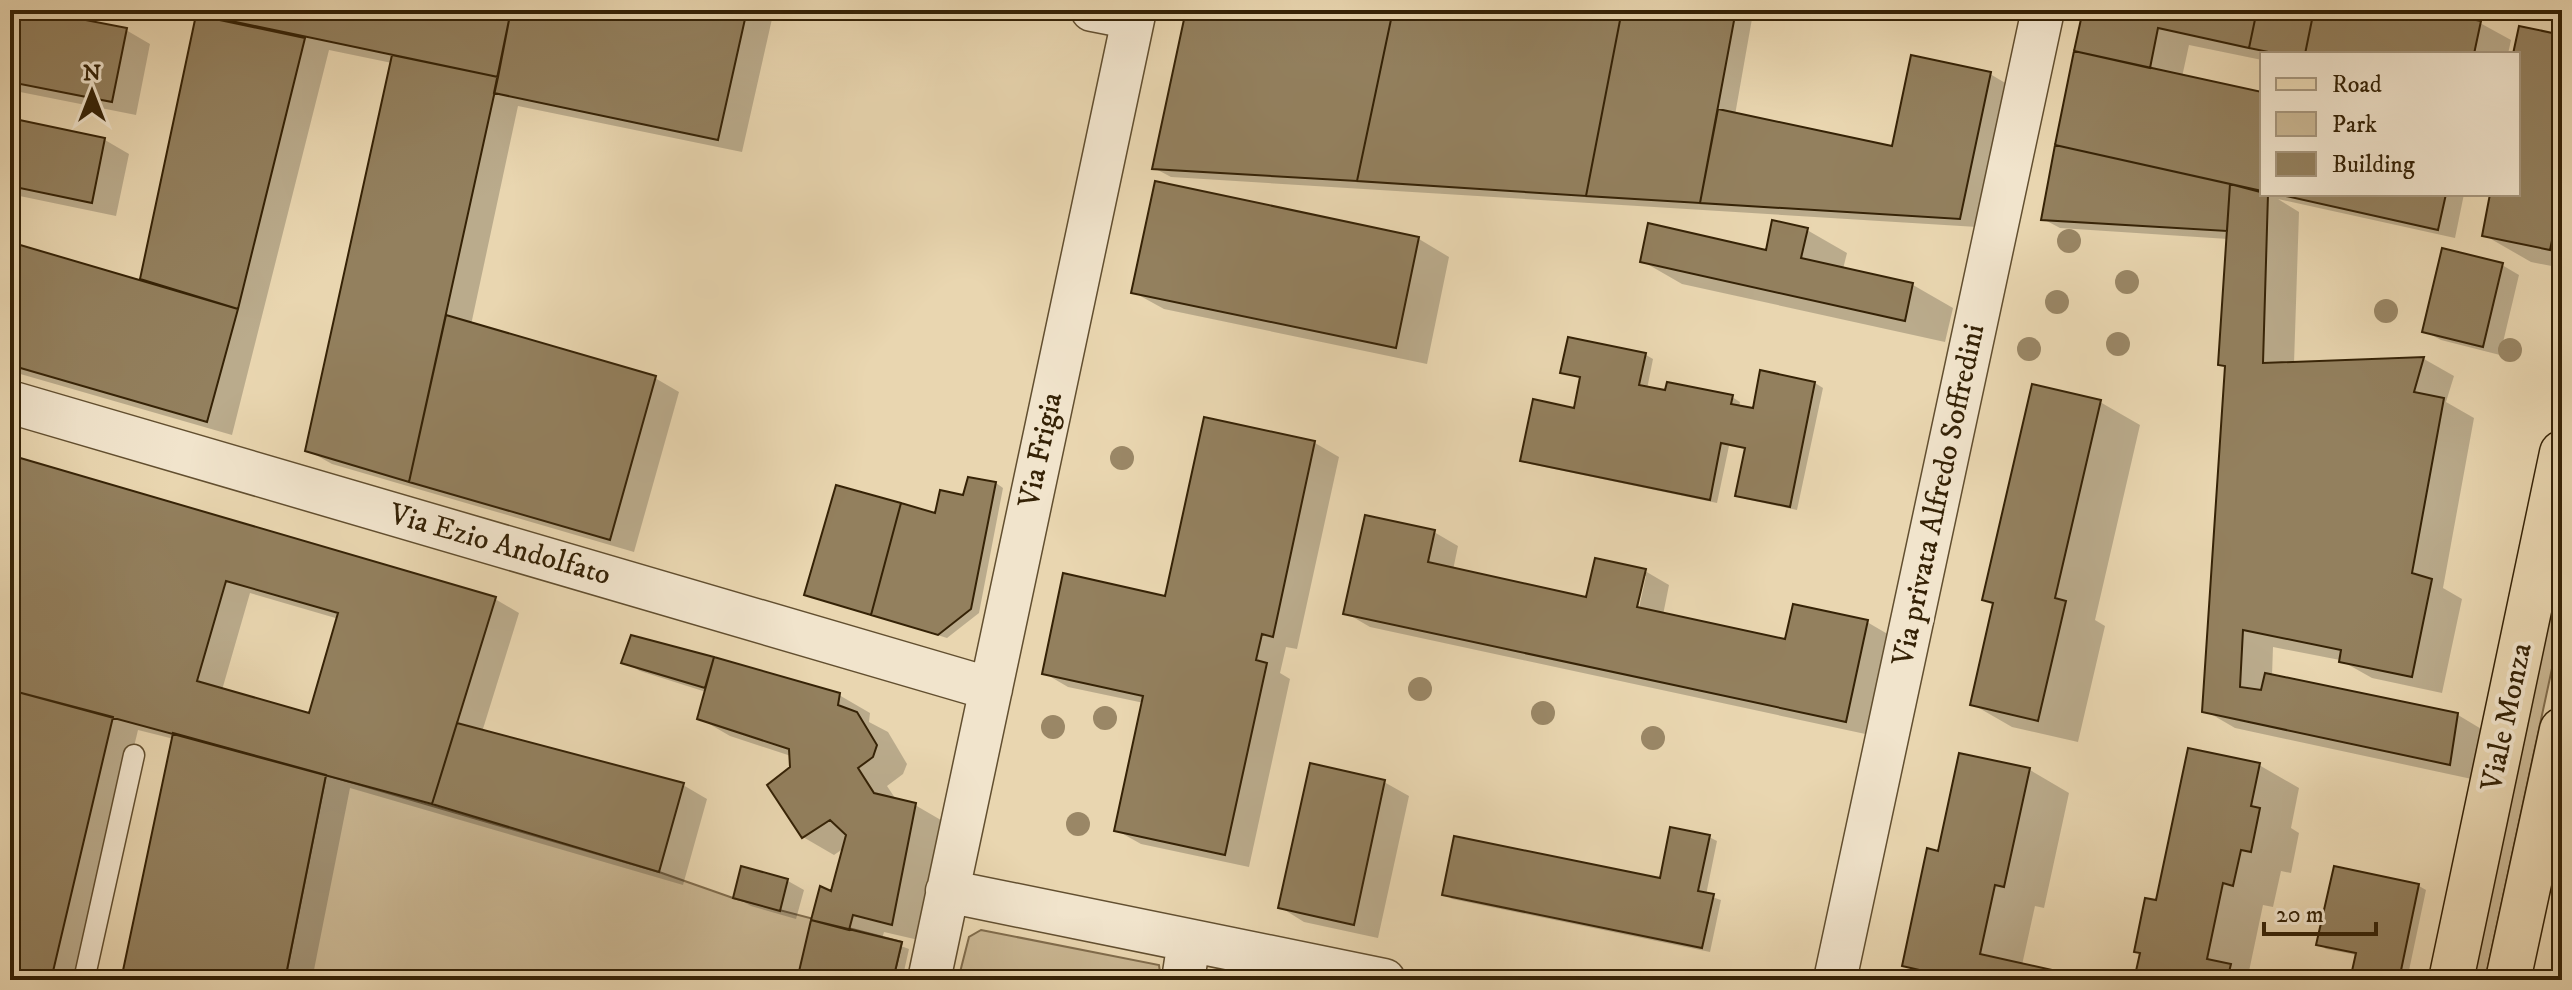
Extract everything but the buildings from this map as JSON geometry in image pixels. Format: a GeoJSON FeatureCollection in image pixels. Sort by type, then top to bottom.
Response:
{"type":"FeatureCollection","features":[{"type":"Feature","properties":{"kind":"main road","name":"Viale Monza"},"geometry":{"type":"LineString","coordinates":[[2451,980],[2562,453]]}},
{"type":"Feature","properties":{"kind":"main road","name":"Viale Monza"},"geometry":{"type":"LineString","coordinates":[[2508,980],[2562,730]]}},
{"type":"Feature","properties":{"kind":"street"},"geometry":{"type":"LineString","coordinates":[[1092,10],[1134,14]]}},
{"type":"Feature","properties":{"kind":"street","name":"Via privata Alfredo Soffredini"},"geometry":{"type":"LineString","coordinates":[[1835,980],[2043,10]]}},
{"type":"Feature","properties":{"kind":"street","name":"Via Frigia"},"geometry":{"type":"LineString","coordinates":[[929,980],[1134,14]]}},
{"type":"Feature","properties":{"kind":"street","name":"Via Ezio Andolfato"},"geometry":{"type":"LineString","coordinates":[[10,402],[991,689]]}},
{"type":"Feature","properties":{"kind":"street"},"geometry":{"type":"LineString","coordinates":[[947,891],[1186,960],[1384,980]]}},
{"type":"Feature","properties":{"kind":"lane"},"geometry":{"type":"LineString","coordinates":[[84,980],[134,755]]}},
{"type":"Feature","properties":{"kind":"green space"},"geometry":{"type":"Polygon","coordinates":[[[2562,555],[2562,622],[2485,980],[2472,980],[2562,555]]]}},
{"type":"Feature","properties":{"kind":"green space"},"geometry":{"type":"Polygon","coordinates":[[[326,775],[659,872],[733,898],[902,942],[893,980],[285,980],[326,775]]]}},
{"type":"Feature","properties":{"kind":"green space"},"geometry":{"type":"Polygon","coordinates":[[[981,930],[1159,965],[1161,980],[958,980],[969,937],[981,930]]]}}]}
